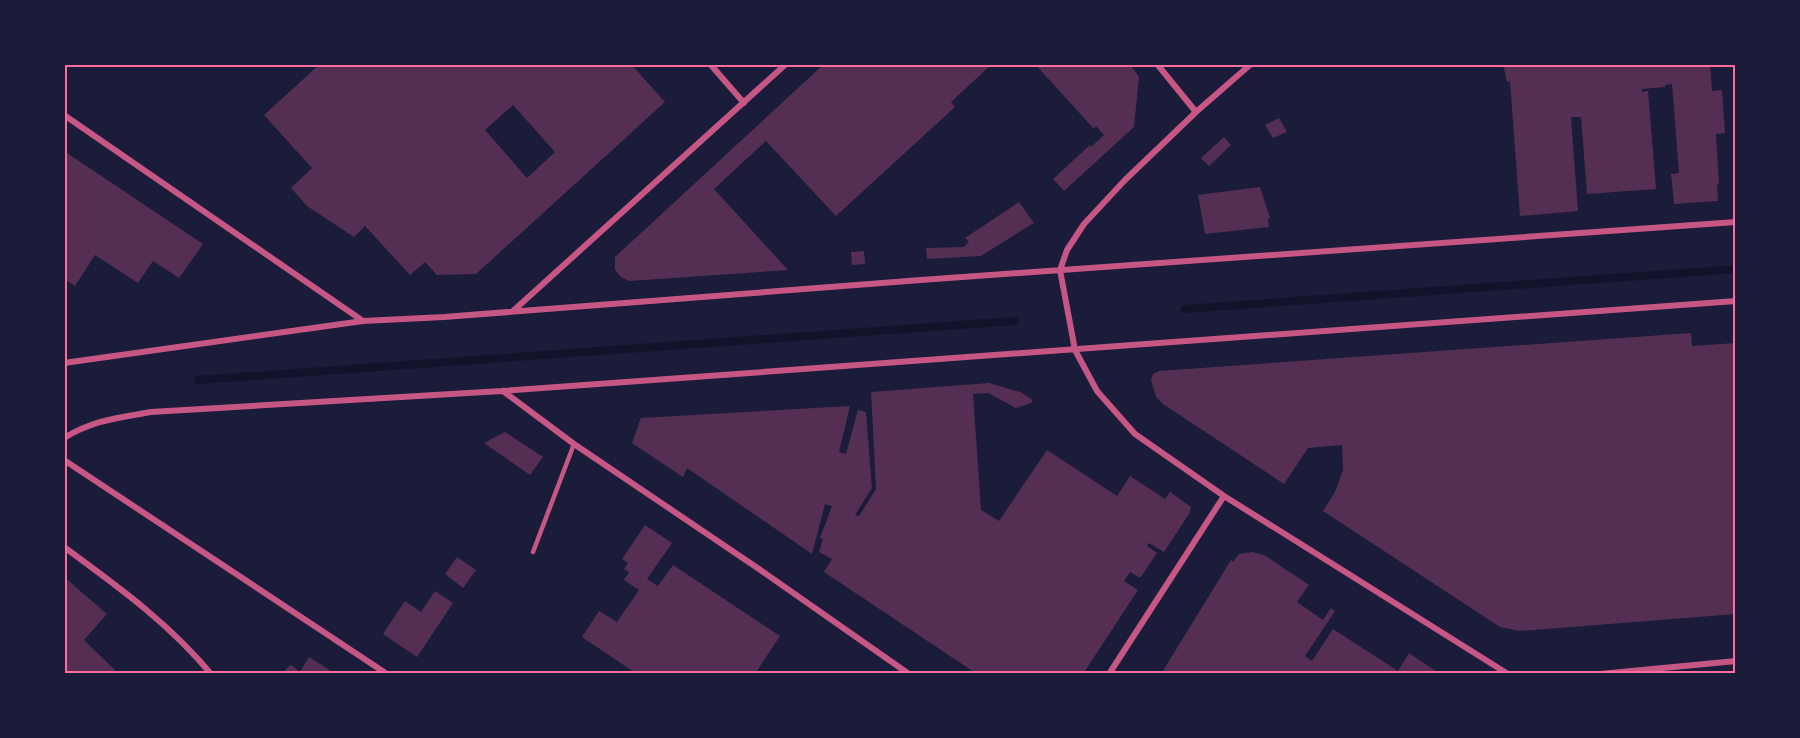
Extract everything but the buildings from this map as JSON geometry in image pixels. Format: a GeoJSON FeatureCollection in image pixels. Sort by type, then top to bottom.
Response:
{"type":"FeatureCollection","features":[{"type":"Feature","properties":{"kind":"street"},"geometry":{"type":"LineString","coordinates":[[710,64],[744,103]]}},
{"type":"Feature","properties":{"kind":"street"},"geometry":{"type":"LineString","coordinates":[[513,312],[786,64]]}},
{"type":"Feature","properties":{"kind":"street"},"geometry":{"type":"LineString","coordinates":[[1157,64],[1196,112]]}},
{"type":"Feature","properties":{"kind":"street"},"geometry":{"type":"LineString","coordinates":[[1251,64],[1196,112],[1125,180],[1084,224],[1067,250],[1060,270],[1075,350],[1097,391],[1135,434],[1224,496],[1508,674]]}},
{"type":"Feature","properties":{"kind":"street"},"geometry":{"type":"LineString","coordinates":[[64,115],[363,321]]}},
{"type":"Feature","properties":{"kind":"street"},"geometry":{"type":"LineString","coordinates":[[64,363],[363,321],[513,312],[1736,222]]}},
{"type":"Feature","properties":{"kind":"street"},"geometry":{"type":"LineString","coordinates":[[64,438],[83,426],[151,412],[502,391],[1736,301]]}},
{"type":"Feature","properties":{"kind":"street"},"geometry":{"type":"LineString","coordinates":[[502,391],[574,444],[909,674]]}},
{"type":"Feature","properties":{"kind":"street"},"geometry":{"type":"LineString","coordinates":[[64,460],[387,674]]}},
{"type":"Feature","properties":{"kind":"street"},"geometry":{"type":"LineString","coordinates":[[1109,674],[1224,496]]}},
{"type":"Feature","properties":{"kind":"street"},"geometry":{"type":"LineString","coordinates":[[64,547],[131,596],[189,648],[211,674]]}},
{"type":"Feature","properties":{"kind":"street"},"geometry":{"type":"LineString","coordinates":[[1600,674],[1736,661]]}},
{"type":"Feature","properties":{"kind":"lane"},"geometry":{"type":"LineString","coordinates":[[533,552],[574,444]]}},
{"type":"Feature","properties":{"kind":"waterway"},"geometry":{"type":"LineString","coordinates":[[1185,309],[1736,269]]}},
{"type":"Feature","properties":{"kind":"waterway"},"geometry":{"type":"LineString","coordinates":[[198,380],[1015,321]]}}]}
